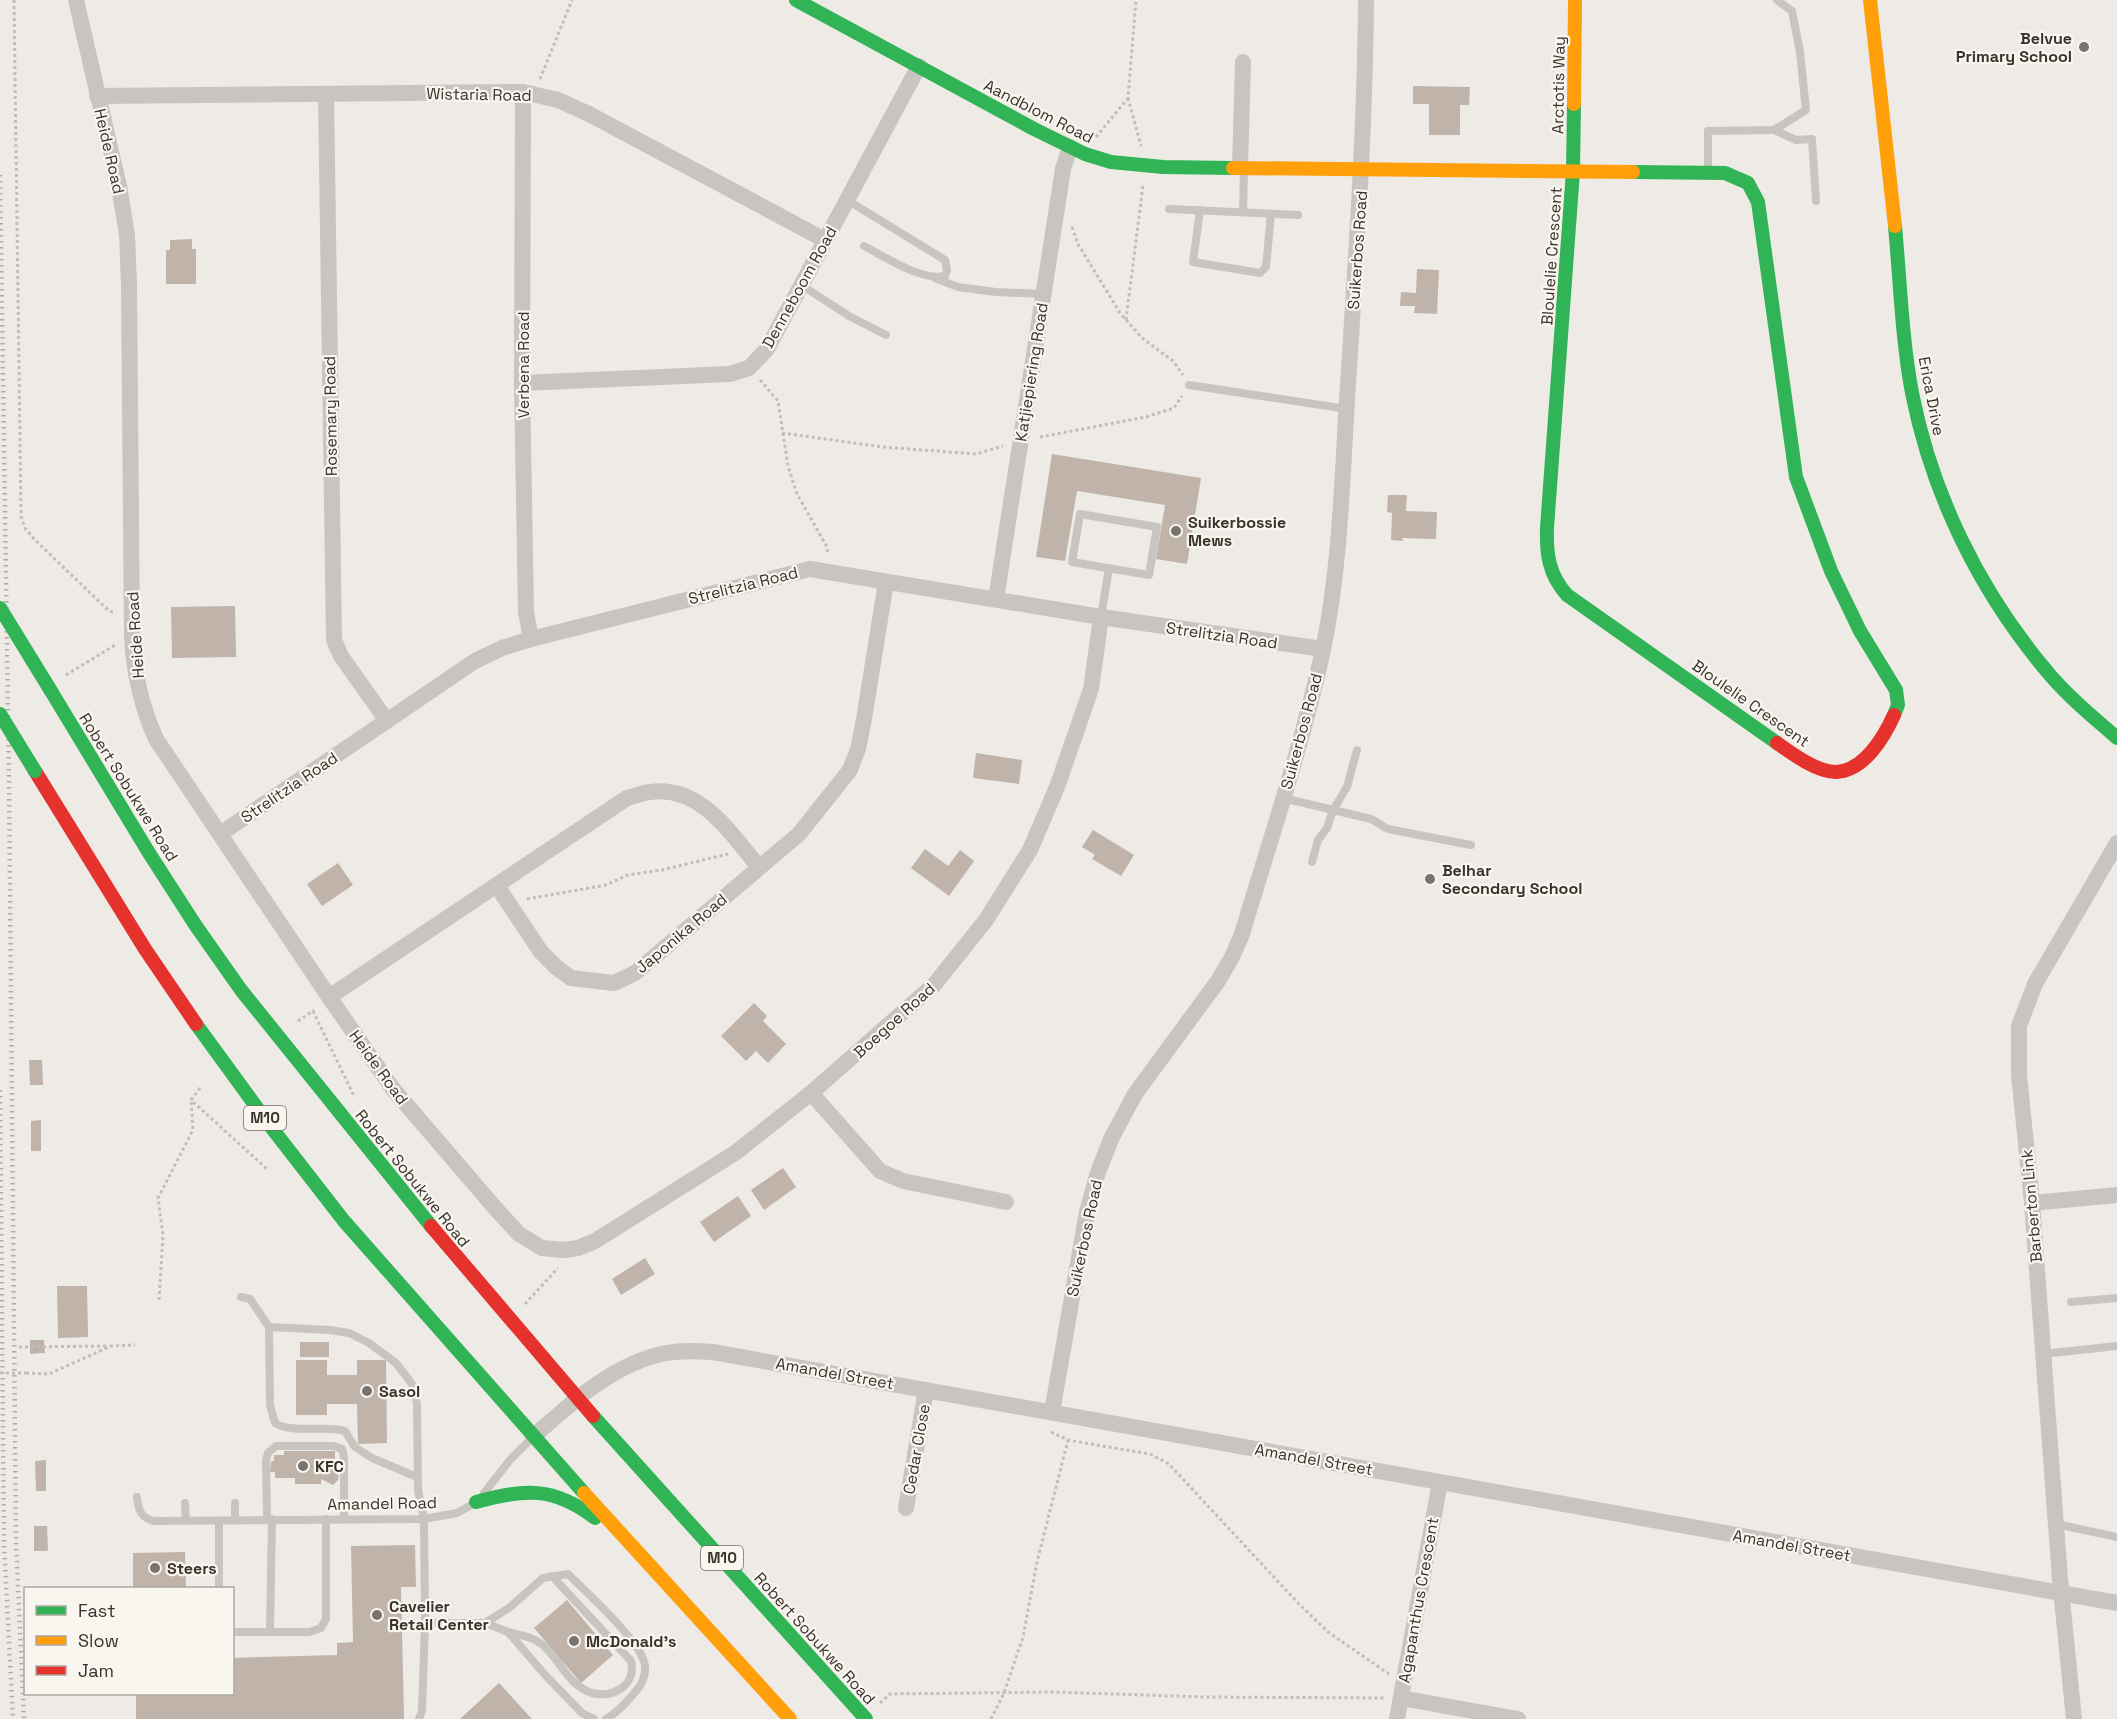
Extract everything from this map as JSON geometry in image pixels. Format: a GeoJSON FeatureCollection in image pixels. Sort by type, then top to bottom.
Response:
{"type":"FeatureCollection","features":[{"type":"Feature","properties":{"kind":"main road","name":"Aandblom Road"},"geometry":{"type":"LineString","coordinates":[[796,0],[1070,147],[1111,162],[1145,167],[1362,169]]}},
{"type":"Feature","properties":{"kind":"main road","name":"Arctotis Way"},"geometry":{"type":"LineString","coordinates":[[1573,171],[1575,0]]}},
{"type":"Feature","properties":{"kind":"main road","name":"Erica Drive"},"geometry":{"type":"LineString","coordinates":[[1869,0],[1888,150],[1908,369],[1921,431],[1941,498],[1967,554],[2014,629],[2053,679],[2095,721],[2117,738]]}},
{"type":"Feature","properties":{"kind":"main road","name":"Bloulelie Crescent"},"geometry":{"type":"LineString","coordinates":[[1362,169],[1725,172],[1748,183],[1758,202],[1796,477],[1831,571],[1860,631],[1896,690],[1898,705],[1890,723],[1870,754],[1851,768],[1835,772],[1798,758],[1567,595],[1558,587],[1551,573],[1546,553],[1573,171]]}},
{"type":"Feature","properties":{"kind":"main road","name":"Robert Sobukwe Road"},"geometry":{"type":"LineString","coordinates":[[0,608],[149,853],[241,990],[398,1188],[577,1398],[866,1719]]}},
{"type":"Feature","properties":{"kind":"main road","name":"M10"},"geometry":{"type":"LineString","coordinates":[[0,714],[145,949],[186,1011],[271,1127],[344,1221],[533,1437],[790,1719]]}},
{"type":"Feature","properties":{"kind":"main road"},"geometry":{"type":"LineString","coordinates":[[476,1502],[501,1495],[534,1493],[556,1496],[577,1506],[625,1539]]}},
{"type":"Feature","properties":{"kind":"street","name":"Heide Road"},"geometry":{"type":"LineString","coordinates":[[76,0],[119,186],[127,235],[133,661],[146,717],[156,739],[329,997],[400,1098],[519,1234],[542,1248]]}},
{"type":"Feature","properties":{"kind":"street","name":"Suikerbos Road"},"geometry":{"type":"LineString","coordinates":[[1052,1412],[1086,1212],[1098,1172],[1112,1137],[1135,1094],[1218,981],[1242,934],[1304,726],[1323,649],[1333,589],[1347,409],[1362,169],[1366,0]]}},
{"type":"Feature","properties":{"kind":"street"},"geometry":{"type":"LineString","coordinates":[[1242,167],[1244,62]]}},
{"type":"Feature","properties":{"kind":"street","name":"Denneboom Road"},"geometry":{"type":"LineString","coordinates":[[749,368],[766,349],[919,66]]}},
{"type":"Feature","properties":{"kind":"street","name":"Wistaria Road"},"geometry":{"type":"LineString","coordinates":[[98,96],[529,93],[558,100],[589,114],[825,240]]}},
{"type":"Feature","properties":{"kind":"street","name":"Verbena Road"},"geometry":{"type":"LineString","coordinates":[[529,93],[522,383],[526,612],[531,639]]}},
{"type":"Feature","properties":{"kind":"street","name":"Rosemary Road"},"geometry":{"type":"LineString","coordinates":[[326,94],[334,640],[341,656],[387,721]]}},
{"type":"Feature","properties":{"kind":"street","name":"Katjiepiering Road"},"geometry":{"type":"LineString","coordinates":[[996,599],[1063,170],[1070,147]]}},
{"type":"Feature","properties":{"kind":"street"},"geometry":{"type":"LineString","coordinates":[[522,383],[730,374],[749,368]]}},
{"type":"Feature","properties":{"kind":"street","name":"Strelitzia Road"},"geometry":{"type":"LineString","coordinates":[[220,834],[475,661],[502,648],[810,569],[1101,617],[1323,649]]}},
{"type":"Feature","properties":{"kind":"street","name":"Japonika Road"},"geometry":{"type":"LineString","coordinates":[[497,886],[541,952],[571,978],[614,982],[635,973],[799,834],[850,770],[858,749],[864,719],[886,582]]}},
{"type":"Feature","properties":{"kind":"street","name":"Boegoe Road"},"geometry":{"type":"LineString","coordinates":[[542,1248],[571,1249],[596,1240],[735,1153],[811,1093],[934,986],[986,920],[1030,850],[1057,787],[1091,689],[1101,617]]}},
{"type":"Feature","properties":{"kind":"street"},"geometry":{"type":"LineString","coordinates":[[329,997],[627,798],[652,791],[677,794],[695,800],[707,808],[759,867]]}},
{"type":"Feature","properties":{"kind":"street","name":"Barberton Link"},"geometry":{"type":"LineString","coordinates":[[2061,1592],[2032,1203],[2019,1076],[2019,1026],[2034,984],[2117,843]]}},
{"type":"Feature","properties":{"kind":"street"},"geometry":{"type":"LineString","coordinates":[[811,1093],[880,1171],[903,1181],[1006,1202]]}},
{"type":"Feature","properties":{"kind":"street"},"geometry":{"type":"LineString","coordinates":[[2032,1203],[2117,1195]]}},
{"type":"Feature","properties":{"kind":"street","name":"Amandel Street"},"geometry":{"type":"LineString","coordinates":[[533,1437],[577,1398],[610,1377],[642,1361],[665,1353],[690,1350],[737,1355],[2117,1603]]}},
{"type":"Feature","properties":{"kind":"street","name":"Cedar Close"},"geometry":{"type":"LineString","coordinates":[[906,1508],[926,1390]]}},
{"type":"Feature","properties":{"kind":"street","name":"Agapanthus Crescent"},"geometry":{"type":"LineString","coordinates":[[1397,1719],[1440,1482]]}},
{"type":"Feature","properties":{"kind":"street"},"geometry":{"type":"LineString","coordinates":[[2061,1592],[2074,1719]]}},
{"type":"Feature","properties":{"kind":"street"},"geometry":{"type":"LineString","coordinates":[[1401,1698],[1518,1719]]}},
{"type":"Feature","properties":{"kind":"lane"},"geometry":{"type":"LineString","coordinates":[[1774,130],[1806,110],[1800,52],[1792,11],[1777,0]]}},
{"type":"Feature","properties":{"kind":"lane"},"geometry":{"type":"LineString","coordinates":[[1708,172],[1708,130],[1774,130],[1796,140],[1812,139],[1816,201]]}},
{"type":"Feature","properties":{"kind":"lane"},"geometry":{"type":"LineString","coordinates":[[1242,167],[1243,212]]}},
{"type":"Feature","properties":{"kind":"lane"},"geometry":{"type":"LineString","coordinates":[[847,200],[945,260],[947,270],[945,276],[935,278]]}},
{"type":"Feature","properties":{"kind":"lane"},"geometry":{"type":"LineString","coordinates":[[1169,209],[1298,215]]}},
{"type":"Feature","properties":{"kind":"lane"},"geometry":{"type":"LineString","coordinates":[[1200,210],[1193,262],[1260,273],[1266,267],[1271,214]]}},
{"type":"Feature","properties":{"kind":"lane"},"geometry":{"type":"LineString","coordinates":[[864,246],[921,274],[958,288],[1043,294]]}},
{"type":"Feature","properties":{"kind":"lane"},"geometry":{"type":"LineString","coordinates":[[801,285],[849,316],[886,335]]}},
{"type":"Feature","properties":{"kind":"lane"},"geometry":{"type":"LineString","coordinates":[[1189,385],[1347,409]]}},
{"type":"Feature","properties":{"kind":"lane"},"geometry":{"type":"LineString","coordinates":[[1080,514],[1157,527],[1149,574],[1109,568],[1072,562],[1080,514]]}},
{"type":"Feature","properties":{"kind":"lane"},"geometry":{"type":"LineString","coordinates":[[1101,617],[1109,568]]}},
{"type":"Feature","properties":{"kind":"lane"},"geometry":{"type":"LineString","coordinates":[[1312,861],[1318,840],[1327,828],[1333,810],[1347,787],[1357,750]]}},
{"type":"Feature","properties":{"kind":"lane"},"geometry":{"type":"LineString","coordinates":[[1283,798],[1371,819],[1388,829],[1470,845]]}},
{"type":"Feature","properties":{"kind":"lane"},"geometry":{"type":"LineString","coordinates":[[242,1297],[250,1299],[269,1327],[270,1405],[275,1423],[285,1427],[335,1428],[345,1431],[355,1447],[417,1478]]}},
{"type":"Feature","properties":{"kind":"lane"},"geometry":{"type":"LineString","coordinates":[[2071,1302],[2117,1298]]}},
{"type":"Feature","properties":{"kind":"lane"},"geometry":{"type":"LineString","coordinates":[[269,1327],[349,1333],[369,1343],[396,1362],[412,1384],[417,1417],[418,1490],[424,1519],[425,1623],[422,1711],[419,1719]]}},
{"type":"Feature","properties":{"kind":"lane"},"geometry":{"type":"LineString","coordinates":[[2043,1354],[2117,1346]]}},
{"type":"Feature","properties":{"kind":"lane","name":"Amandel Road"},"geometry":{"type":"LineString","coordinates":[[137,1497],[139,1511],[146,1519],[219,1521],[424,1519],[457,1514],[476,1502],[510,1460],[533,1437]]}},
{"type":"Feature","properties":{"kind":"lane"},"geometry":{"type":"LineString","coordinates":[[270,1632],[270,1520],[266,1460],[268,1453],[276,1446],[334,1446],[342,1449],[344,1519]]}},
{"type":"Feature","properties":{"kind":"lane"},"geometry":{"type":"LineString","coordinates":[[185,1503],[186,1521]]}},
{"type":"Feature","properties":{"kind":"lane"},"geometry":{"type":"LineString","coordinates":[[235,1503],[235,1520]]}},
{"type":"Feature","properties":{"kind":"lane"},"geometry":{"type":"LineString","coordinates":[[234,1632],[309,1632],[321,1628],[324,1623],[326,1519]]}},
{"type":"Feature","properties":{"kind":"lane"},"geometry":{"type":"LineString","coordinates":[[219,1521],[219,1587]]}},
{"type":"Feature","properties":{"kind":"lane"},"geometry":{"type":"LineString","coordinates":[[2056,1524],[2117,1537]]}},
{"type":"Feature","properties":{"kind":"lane"},"geometry":{"type":"LineString","coordinates":[[485,1623],[509,1608],[543,1578],[568,1574],[643,1655],[645,1677],[641,1686],[626,1703],[606,1719]]}},
{"type":"Feature","properties":{"kind":"lane"},"geometry":{"type":"LineString","coordinates":[[425,1623],[485,1623],[530,1638],[543,1645],[584,1690],[611,1694],[630,1680],[633,1670],[631,1661],[552,1576]]}},
{"type":"Feature","properties":{"kind":"lane"},"geometry":{"type":"LineString","coordinates":[[508,1632],[582,1713],[594,1719]]}},
{"type":"Feature","properties":{"kind":"path"},"geometry":{"type":"LineString","coordinates":[[14,0],[21,516],[34,539],[109,611],[132,619]]}},
{"type":"Feature","properties":{"kind":"path"},"geometry":{"type":"LineString","coordinates":[[529,93],[541,73],[572,0]]}},
{"type":"Feature","properties":{"kind":"path"},"geometry":{"type":"LineString","coordinates":[[1126,320],[1142,206],[1145,167],[1144,155],[1128,98],[1136,0]]}},
{"type":"Feature","properties":{"kind":"path"},"geometry":{"type":"LineString","coordinates":[[1090,144],[1128,98]]}},
{"type":"Feature","properties":{"kind":"path"},"geometry":{"type":"LineString","coordinates":[[782,433],[884,447],[976,454],[1003,446],[1022,435],[1040,437],[1146,417],[1174,408],[1189,385],[1173,361],[1142,338],[1120,313],[1078,244],[1068,217],[1056,215]]}},
{"type":"Feature","properties":{"kind":"path"},"geometry":{"type":"LineString","coordinates":[[749,368],[778,402],[788,466],[797,494],[827,547],[831,572]]}},
{"type":"Feature","properties":{"kind":"path"},"geometry":{"type":"LineString","coordinates":[[65,675],[106,650]]}},
{"type":"Feature","properties":{"kind":"path"},"geometry":{"type":"LineString","coordinates":[[511,908],[526,899],[606,885],[628,875],[662,870],[744,850]]}},
{"type":"Feature","properties":{"kind":"path"},"geometry":{"type":"LineString","coordinates":[[298,1021],[329,997]]}},
{"type":"Feature","properties":{"kind":"path"},"geometry":{"type":"LineString","coordinates":[[313,1011],[358,1103]]}},
{"type":"Feature","properties":{"kind":"path"},"geometry":{"type":"LineString","coordinates":[[159,1300],[163,1235],[158,1198],[193,1130],[191,1100],[200,1088]]}},
{"type":"Feature","properties":{"kind":"path"},"geometry":{"type":"LineString","coordinates":[[191,1100],[267,1169]]}},
{"type":"Feature","properties":{"kind":"path"},"geometry":{"type":"LineString","coordinates":[[524,1305],[558,1268]]}},
{"type":"Feature","properties":{"kind":"path"},"geometry":{"type":"LineString","coordinates":[[19,1347],[135,1345]]}},
{"type":"Feature","properties":{"kind":"path"},"geometry":{"type":"LineString","coordinates":[[0,1373],[49,1374],[111,1346]]}},
{"type":"Feature","properties":{"kind":"path"},"geometry":{"type":"LineString","coordinates":[[878,1704],[890,1694],[1004,1693],[1401,1698],[1392,1676],[1328,1632],[1298,1603],[1169,1464],[1150,1454],[1068,1440],[1037,1562],[1023,1637],[1004,1693],[991,1719]]}},
{"type":"Feature","properties":{"kind":"building"},"geometry":{"type":"Polygon","coordinates":[[[1413,86],[1470,87],[1469,105],[1460,105],[1460,135],[1429,135],[1429,104],[1413,104],[1413,86]]]}},
{"type":"Feature","properties":{"kind":"building"},"geometry":{"type":"Polygon","coordinates":[[[192,239],[192,249],[196,249],[196,284],[166,284],[166,250],[170,250],[170,240],[192,239]]]}},
{"type":"Feature","properties":{"kind":"building"},"geometry":{"type":"Polygon","coordinates":[[[1417,269],[1439,270],[1437,314],[1414,313],[1415,306],[1400,306],[1401,292],[1416,293],[1417,269]]]}},
{"type":"Feature","properties":{"kind":"building","name":"Suikerbossie Mews"},"geometry":{"type":"Polygon","coordinates":[[[1052,454],[1201,478],[1187,564],[1156,559],[1165,505],[1077,491],[1065,561],[1036,557],[1052,454]]]}},
{"type":"Feature","properties":{"kind":"building"},"geometry":{"type":"Polygon","coordinates":[[[1388,495],[1407,495],[1406,511],[1437,512],[1436,539],[1391,540],[1392,513],[1387,512],[1388,495]]]}},
{"type":"Feature","properties":{"kind":"building"},"geometry":{"type":"Polygon","coordinates":[[[235,606],[236,657],[172,658],[171,607],[235,606]]]}},
{"type":"Feature","properties":{"kind":"building"},"geometry":{"type":"Polygon","coordinates":[[[976,753],[1022,760],[1019,784],[973,778],[976,753]]]}},
{"type":"Feature","properties":{"kind":"building"},"geometry":{"type":"Polygon","coordinates":[[[1093,830],[1134,855],[1121,876],[1092,859],[1095,855],[1082,847],[1093,830]]]}},
{"type":"Feature","properties":{"kind":"building"},"geometry":{"type":"Polygon","coordinates":[[[925,849],[948,866],[960,850],[974,861],[949,896],[911,868],[925,849]]]}},
{"type":"Feature","properties":{"kind":"building"},"geometry":{"type":"Polygon","coordinates":[[[338,863],[353,885],[322,906],[307,884],[338,863]]]}},
{"type":"Feature","properties":{"kind":"building"},"geometry":{"type":"Polygon","coordinates":[[[754,1003],[767,1016],[763,1021],[786,1044],[768,1063],[756,1051],[746,1061],[721,1036],[754,1003]]]}},
{"type":"Feature","properties":{"kind":"building"},"geometry":{"type":"Polygon","coordinates":[[[29,1060],[42,1060],[43,1085],[30,1085],[29,1060]]]}},
{"type":"Feature","properties":{"kind":"building"},"geometry":{"type":"Polygon","coordinates":[[[41,1120],[41,1151],[31,1151],[31,1121],[41,1120]]]}},
{"type":"Feature","properties":{"kind":"building"},"geometry":{"type":"Polygon","coordinates":[[[783,1168],[796,1187],[764,1210],[751,1190],[783,1168]]]}},
{"type":"Feature","properties":{"kind":"building"},"geometry":{"type":"Polygon","coordinates":[[[738,1196],[751,1216],[714,1242],[700,1222],[738,1196]]]}},
{"type":"Feature","properties":{"kind":"building"},"geometry":{"type":"Polygon","coordinates":[[[645,1258],[655,1274],[621,1295],[612,1279],[645,1258]]]}},
{"type":"Feature","properties":{"kind":"building"},"geometry":{"type":"Polygon","coordinates":[[[57,1286],[87,1286],[88,1337],[58,1338],[57,1286]]]}},
{"type":"Feature","properties":{"kind":"building"},"geometry":{"type":"Polygon","coordinates":[[[30,1340],[44,1340],[45,1353],[30,1354],[30,1340]]]}},
{"type":"Feature","properties":{"kind":"building"},"geometry":{"type":"Polygon","coordinates":[[[300,1342],[329,1342],[329,1357],[300,1357],[300,1342]]]}},
{"type":"Feature","properties":{"kind":"building"},"geometry":{"type":"Polygon","coordinates":[[[296,1360],[327,1360],[327,1375],[357,1375],[357,1360],[386,1360],[387,1443],[358,1444],[357,1404],[327,1404],[327,1415],[296,1415],[296,1360]]]}},
{"type":"Feature","properties":{"kind":"building","name":"KFC"},"geometry":{"type":"Polygon","coordinates":[[[284,1451],[335,1451],[335,1471],[339,1476],[338,1480],[333,1485],[321,1479],[321,1484],[295,1484],[295,1478],[275,1478],[275,1472],[270,1472],[271,1461],[274,1461],[274,1455],[284,1455],[284,1451]]]}},
{"type":"Feature","properties":{"kind":"building"},"geometry":{"type":"Polygon","coordinates":[[[46,1460],[46,1491],[36,1491],[35,1461],[46,1460]]]}},
{"type":"Feature","properties":{"kind":"building"},"geometry":{"type":"Polygon","coordinates":[[[34,1526],[47,1526],[48,1551],[34,1551],[34,1526]]]}},
{"type":"Feature","properties":{"kind":"building","name":"Cavelier Retail Center"},"geometry":{"type":"Polygon","coordinates":[[[415,1545],[416,1587],[401,1587],[404,1719],[136,1719],[136,1695],[234,1695],[234,1658],[337,1655],[337,1643],[353,1642],[351,1546],[415,1545]]]}},
{"type":"Feature","properties":{"kind":"building"},"geometry":{"type":"Polygon","coordinates":[[[185,1552],[186,1587],[133,1587],[133,1553],[185,1552]]]}},
{"type":"Feature","properties":{"kind":"building","name":"McDonald's"},"geometry":{"type":"Polygon","coordinates":[[[567,1600],[613,1655],[581,1683],[534,1628],[567,1600]]]}},
{"type":"Feature","properties":{"kind":"building"},"geometry":{"type":"Polygon","coordinates":[[[499,1683],[532,1719],[460,1719],[499,1683]]]}},
{"type":"Feature","properties":{"kind":"railway"},"geometry":{"type":"LineString","coordinates":[[0,175],[9,781],[16,1542],[24,1719]]}},
{"type":"Feature","properties":{"kind":"railway"},"geometry":{"type":"LineString","coordinates":[[0,1090],[4,1544],[13,1719]]}},
{"type":"Feature","properties":{"kind":"traffic: fast"},"geometry":{"type":"LineString","coordinates":[[796,0],[1034,129],[1085,154],[1111,162],[1163,167],[1233,168]]}},
{"type":"Feature","properties":{"kind":"traffic: fast"},"geometry":{"type":"LineString","coordinates":[[1574,104],[1573,171],[1547,528],[1547,547],[1552,572],[1567,595],[1777,743]]}},
{"type":"Feature","properties":{"kind":"traffic: fast"},"geometry":{"type":"LineString","coordinates":[[1633,172],[1725,173],[1748,183],[1758,202],[1796,477],[1831,571],[1860,631],[1896,690],[1898,705],[1894,715]]}},
{"type":"Feature","properties":{"kind":"traffic: fast"},"geometry":{"type":"LineString","coordinates":[[1895,226],[1912,393],[1921,431],[1945,504],[1979,574],[2021,639],[2062,688],[2117,738]]}},
{"type":"Feature","properties":{"kind":"traffic: fast"},"geometry":{"type":"LineString","coordinates":[[0,608],[51,691]]}},
{"type":"Feature","properties":{"kind":"traffic: fast"},"geometry":{"type":"LineString","coordinates":[[51,691],[149,853],[241,990],[431,1226]]}},
{"type":"Feature","properties":{"kind":"traffic: fast"},"geometry":{"type":"LineString","coordinates":[[0,714],[35,771]]}},
{"type":"Feature","properties":{"kind":"traffic: fast"},"geometry":{"type":"LineString","coordinates":[[196,1024],[271,1127],[344,1221],[584,1493]]}},
{"type":"Feature","properties":{"kind":"traffic: fast"},"geometry":{"type":"LineString","coordinates":[[593,1416],[866,1719]]}},
{"type":"Feature","properties":{"kind":"traffic: fast"},"geometry":{"type":"LineString","coordinates":[[476,1502],[509,1495],[538,1493],[566,1500],[595,1518]]}},
{"type":"Feature","properties":{"kind":"traffic: slow"},"geometry":{"type":"LineString","coordinates":[[1574,104],[1575,0]]}},
{"type":"Feature","properties":{"kind":"traffic: slow"},"geometry":{"type":"LineString","coordinates":[[1870,0],[1895,226]]}},
{"type":"Feature","properties":{"kind":"traffic: slow"},"geometry":{"type":"LineString","coordinates":[[1233,168],[1633,172]]}},
{"type":"Feature","properties":{"kind":"traffic: slow"},"geometry":{"type":"LineString","coordinates":[[584,1493],[790,1719]]}},
{"type":"Feature","properties":{"kind":"traffic: jam"},"geometry":{"type":"LineString","coordinates":[[1777,743],[1821,769],[1836,772],[1846,770],[1855,766],[1872,751],[1894,715]]}},
{"type":"Feature","properties":{"kind":"traffic: jam"},"geometry":{"type":"LineString","coordinates":[[35,771],[145,949],[196,1024]]}},
{"type":"Feature","properties":{"kind":"traffic: jam"},"geometry":{"type":"LineString","coordinates":[[431,1226],[593,1416]]}},
{"type":"Feature","properties":{"kind":"place","name":"Belvue Primary School"},"geometry":{"type":"Point","coordinates":[2084,47]}},
{"type":"Feature","properties":{"kind":"place","name":"Suikerbossie Mews"},"geometry":{"type":"Point","coordinates":[1176,531]}},
{"type":"Feature","properties":{"kind":"place","name":"Belhar Secondary School"},"geometry":{"type":"Point","coordinates":[1430,879]}},
{"type":"Feature","properties":{"kind":"place","name":"Sasol"},"geometry":{"type":"Point","coordinates":[367,1391]}},
{"type":"Feature","properties":{"kind":"place","name":"KFC"},"geometry":{"type":"Point","coordinates":[303,1466]}},
{"type":"Feature","properties":{"kind":"place","name":"Steers"},"geometry":{"type":"Point","coordinates":[155,1568]}},
{"type":"Feature","properties":{"kind":"place","name":"Cavelier Retail Center"},"geometry":{"type":"Point","coordinates":[377,1615]}},
{"type":"Feature","properties":{"kind":"place","name":"McDonald's"},"geometry":{"type":"Point","coordinates":[574,1641]}}]}
